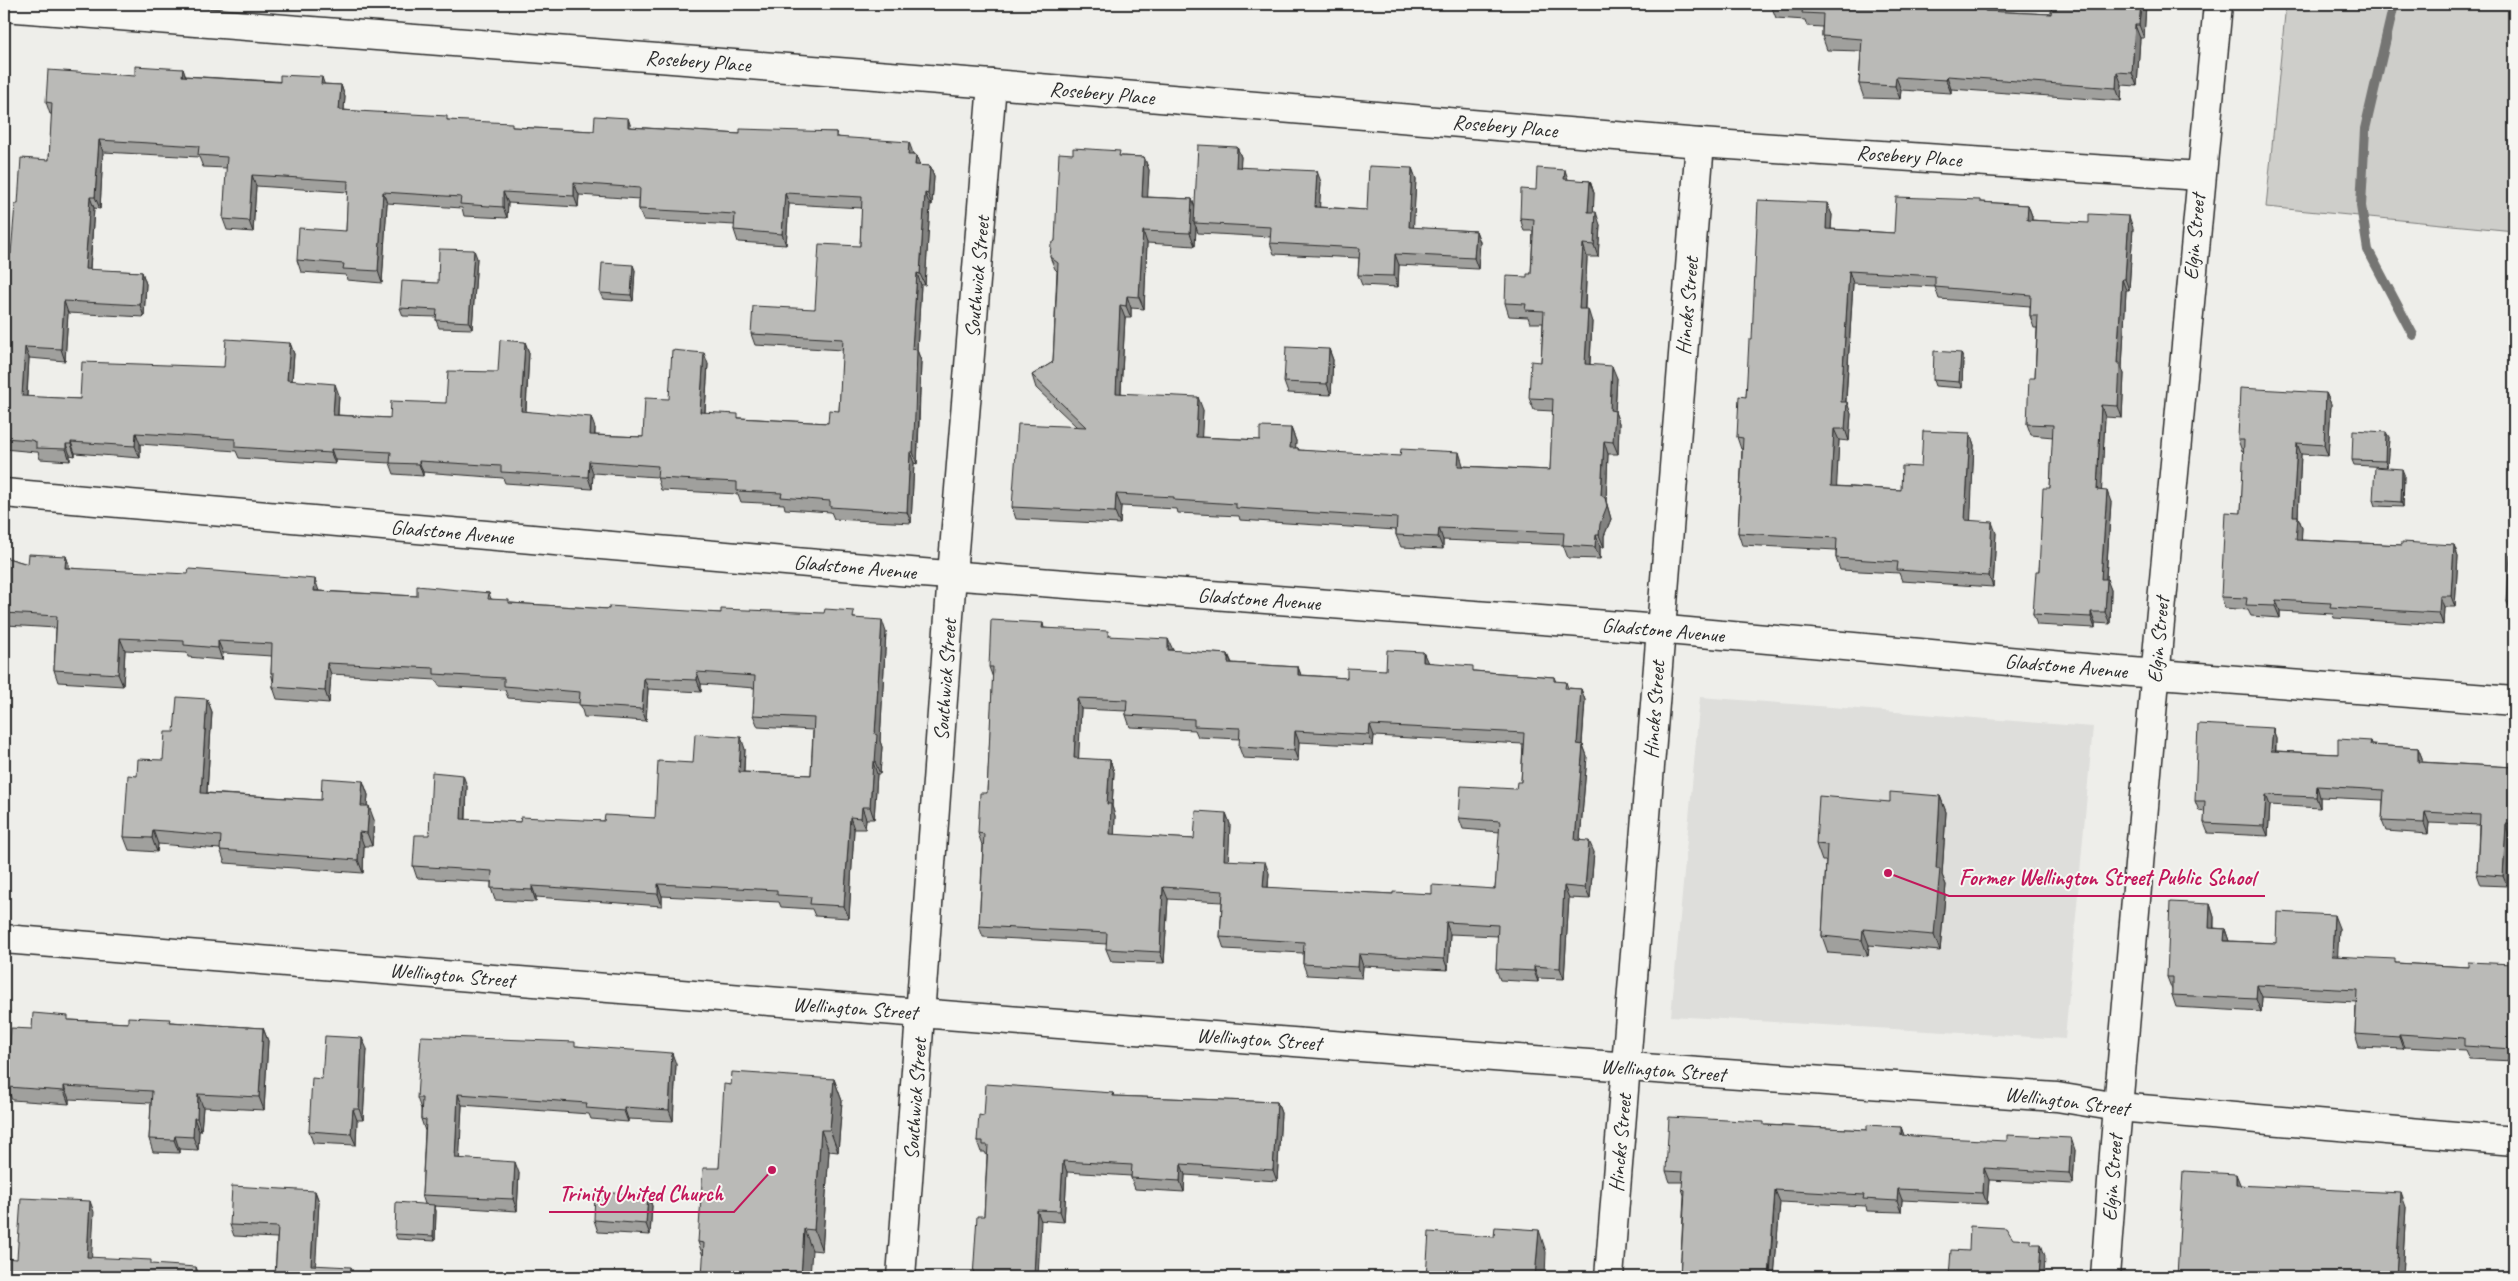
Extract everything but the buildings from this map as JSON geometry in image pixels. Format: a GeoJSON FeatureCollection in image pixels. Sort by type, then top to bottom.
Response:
{"type":"FeatureCollection","features":[{"type":"Feature","properties":{"kind":"street","name":"Elgin Street"},"geometry":{"type":"LineString","coordinates":[[2105,1277],[2118,1108],[2200,176],[2218,4]]}},
{"type":"Feature","properties":{"kind":"street","name":"Rosebery Place"},"geometry":{"type":"LineString","coordinates":[[4,7],[992,84],[1700,142],[2200,176]]}},
{"type":"Feature","properties":{"kind":"street","name":"Southwick Street"},"geometry":{"type":"LineString","coordinates":[[901,1277],[922,1013],[952,575],[992,84]]}},
{"type":"Feature","properties":{"kind":"street","name":"Hincks Street"},"geometry":{"type":"LineString","coordinates":[[1609,1277],[1700,142]]}},
{"type":"Feature","properties":{"kind":"street","name":"Gladstone Avenue"},"geometry":{"type":"LineString","coordinates":[[4,493],[952,575],[1660,630],[2156,674],[2514,701]]}},
{"type":"Feature","properties":{"kind":"street","name":"Wellington Street"},"geometry":{"type":"LineString","coordinates":[[4,939],[1626,1068],[2056,1097],[2118,1108],[2514,1141]]}},
{"type":"Feature","properties":{"kind":"shaded area"},"geometry":{"type":"Polygon","coordinates":[[[2286,4],[2514,4],[2514,231],[2266,207],[2286,4]]]}},
{"type":"Feature","properties":{"kind":"shaded area"},"geometry":{"type":"Polygon","coordinates":[[[1700,697],[2093,727],[2065,1039],[1671,1016],[1700,697]]]}},
{"type":"Feature","properties":{"kind":"waterway"},"geometry":{"type":"LineString","coordinates":[[2394,4],[2365,129],[2361,206],[2368,250],[2413,335]]}},
{"type":"Feature","properties":{"kind":"place","name":"Former Wellington Street Public School"},"geometry":{"type":"Point","coordinates":[1888,873]}},
{"type":"Feature","properties":{"kind":"place","name":"Trinity United Church"},"geometry":{"type":"Point","coordinates":[772,1170]}}]}
